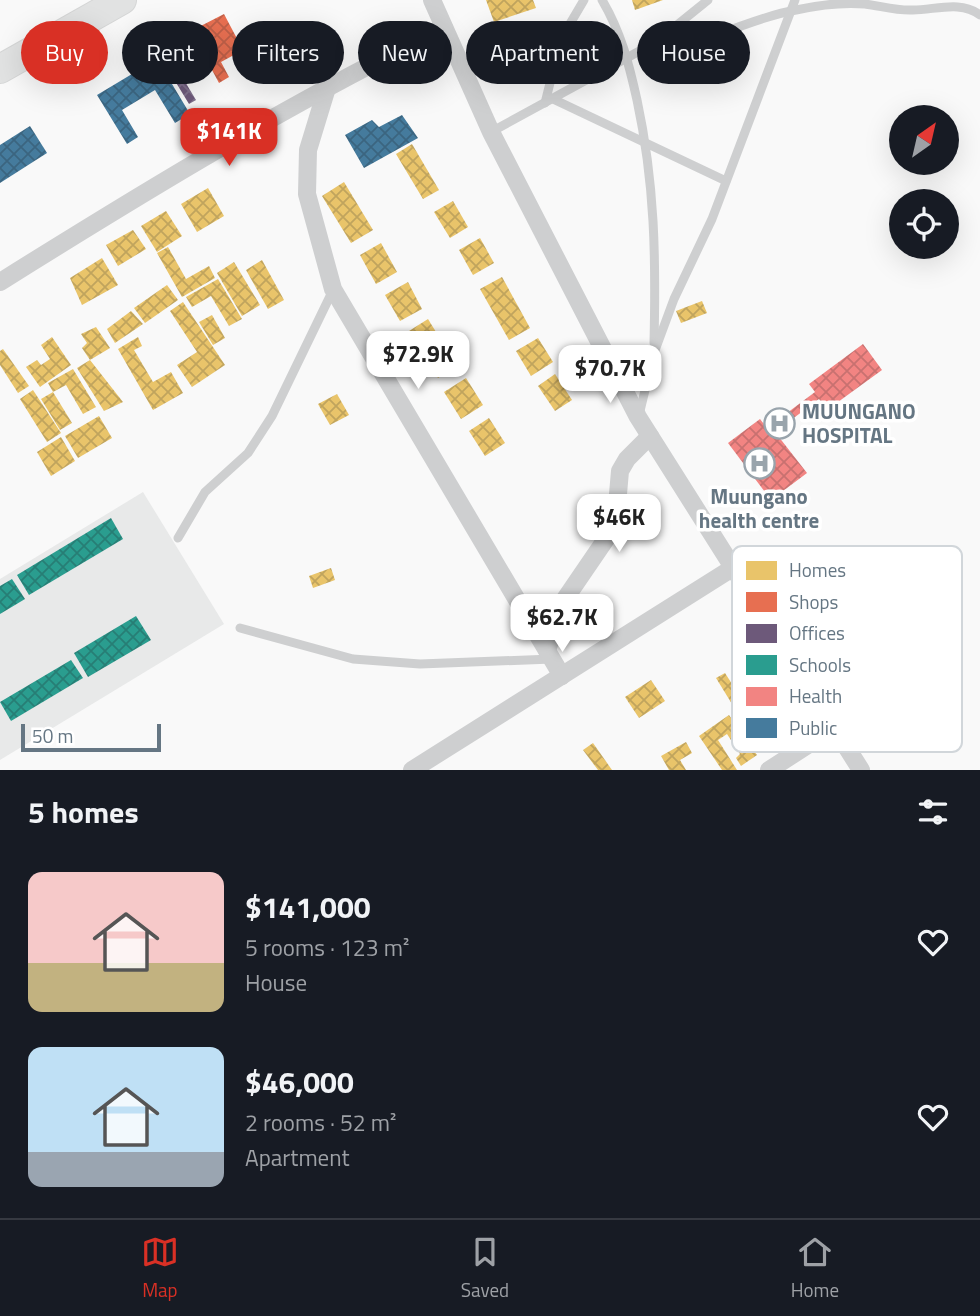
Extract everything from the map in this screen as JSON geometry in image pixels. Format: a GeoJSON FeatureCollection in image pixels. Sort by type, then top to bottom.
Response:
{"type":"FeatureCollection","features":[{"type":"Feature","properties":{"kind":"highway"},"geometry":{"type":"LineString","coordinates":[[0,69],[122,0]]}},
{"type":"Feature","properties":{"kind":"street"},"geometry":{"type":"LineString","coordinates":[[432,0],[441,21]]}},
{"type":"Feature","properties":{"kind":"street"},"geometry":{"type":"LineString","coordinates":[[412,770],[732,569],[638,417],[491,131],[452,46]]}},
{"type":"Feature","properties":{"kind":"street"},"geometry":{"type":"LineString","coordinates":[[0,282],[86,228],[358,72]]}},
{"type":"Feature","properties":{"kind":"street"},"geometry":{"type":"LineString","coordinates":[[326,91],[308,150],[307,194],[333,289],[562,676]]}},
{"type":"Feature","properties":{"kind":"street"},"geometry":{"type":"LineString","coordinates":[[549,654],[565,599],[606,539],[616,517],[620,471],[626,459],[650,436]]}},
{"type":"Feature","properties":{"kind":"street"},"geometry":{"type":"LineString","coordinates":[[769,770],[797,752]]}},
{"type":"Feature","properties":{"kind":"street"},"geometry":{"type":"LineString","coordinates":[[849,752],[860,770]]}},
{"type":"Feature","properties":{"kind":"lane"},"geometry":{"type":"LineString","coordinates":[[549,101],[561,39],[584,0]]}},
{"type":"Feature","properties":{"kind":"lane"},"geometry":{"type":"LineString","coordinates":[[602,0],[628,58],[648,145],[655,241],[654,354]]}},
{"type":"Feature","properties":{"kind":"lane"},"geometry":{"type":"LineString","coordinates":[[682,21],[708,0]]}},
{"type":"Feature","properties":{"kind":"lane"},"geometry":{"type":"LineString","coordinates":[[638,417],[654,354],[674,299],[726,181],[795,0]]}},
{"type":"Feature","properties":{"kind":"lane"},"geometry":{"type":"LineString","coordinates":[[750,25],[792,10],[842,3],[916,10],[969,7],[980,15]]}},
{"type":"Feature","properties":{"kind":"lane"},"geometry":{"type":"LineString","coordinates":[[491,131],[637,53]]}},
{"type":"Feature","properties":{"kind":"lane"},"geometry":{"type":"LineString","coordinates":[[549,101],[726,181]]}},
{"type":"Feature","properties":{"kind":"lane"},"geometry":{"type":"LineString","coordinates":[[178,538],[205,492],[248,453],[272,416],[333,289]]}},
{"type":"Feature","properties":{"kind":"lane"},"geometry":{"type":"LineString","coordinates":[[240,628],[353,659],[420,664],[549,654]]}},
{"type":"Feature","properties":{"kind":"shaded area"},"geometry":{"type":"Polygon","coordinates":[[[143,492],[224,624],[0,760],[0,579],[143,492]]]}},
{"type":"Feature","properties":{"kind":"building: Homes"},"geometry":{"type":"Polygon","coordinates":[[[486,0],[533,0],[536,8],[494,21],[486,0]]]}},
{"type":"Feature","properties":{"kind":"building: Homes"},"geometry":{"type":"Polygon","coordinates":[[[632,0],[663,0],[635,10],[632,0]]]}},
{"type":"Feature","properties":{"kind":"building: Homes"},"geometry":{"type":"Polygon","coordinates":[[[412,144],[439,190],[423,199],[396,154],[412,144]]]}},
{"type":"Feature","properties":{"kind":"building: Homes"},"geometry":{"type":"Polygon","coordinates":[[[344,182],[373,230],[351,243],[322,196],[344,182]]]}},
{"type":"Feature","properties":{"kind":"building: Homes"},"geometry":{"type":"Polygon","coordinates":[[[208,188],[224,216],[197,232],[181,204],[208,188]]]}},
{"type":"Feature","properties":{"kind":"building: Homes"},"geometry":{"type":"Polygon","coordinates":[[[453,201],[468,227],[450,238],[434,212],[453,201]]]}},
{"type":"Feature","properties":{"kind":"building: Homes"},"geometry":{"type":"Polygon","coordinates":[[[166,211],[182,236],[157,252],[141,226],[166,211]]]}},
{"type":"Feature","properties":{"kind":"building: Homes"},"geometry":{"type":"Polygon","coordinates":[[[133,230],[146,249],[118,266],[106,245],[133,230]]]}},
{"type":"Feature","properties":{"kind":"building: Homes"},"geometry":{"type":"Polygon","coordinates":[[[480,238],[494,263],[473,275],[459,250],[480,238]]]}},
{"type":"Feature","properties":{"kind":"building: Homes"},"geometry":{"type":"Polygon","coordinates":[[[381,243],[397,272],[376,284],[360,255],[381,243]]]}},
{"type":"Feature","properties":{"kind":"building: Homes"},"geometry":{"type":"Polygon","coordinates":[[[168,247],[186,279],[209,266],[215,278],[182,297],[157,253],[168,247]]]}},
{"type":"Feature","properties":{"kind":"building: Homes"},"geometry":{"type":"Polygon","coordinates":[[[102,258],[118,285],[82,305],[70,278],[102,258]]]}},
{"type":"Feature","properties":{"kind":"building: Homes"},"geometry":{"type":"Polygon","coordinates":[[[262,260],[284,300],[268,309],[246,270],[262,260]]]}},
{"type":"Feature","properties":{"kind":"building: Homes"},"geometry":{"type":"Polygon","coordinates":[[[234,262],[260,305],[242,316],[217,273],[234,262]]]}},
{"type":"Feature","properties":{"kind":"building: Homes"},"geometry":{"type":"Polygon","coordinates":[[[502,277],[530,328],[509,340],[480,289],[502,277]]]}},
{"type":"Feature","properties":{"kind":"building: Homes"},"geometry":{"type":"Polygon","coordinates":[[[218,279],[242,319],[229,326],[211,296],[192,307],[186,297],[218,279]]]}},
{"type":"Feature","properties":{"kind":"building: Homes"},"geometry":{"type":"Polygon","coordinates":[[[408,282],[422,309],[400,321],[385,295],[408,282]]]}},
{"type":"Feature","properties":{"kind":"building: Homes"},"geometry":{"type":"Polygon","coordinates":[[[167,285],[178,300],[145,323],[134,308],[167,285]]]}},
{"type":"Feature","properties":{"kind":"building: Homes"},"geometry":{"type":"Polygon","coordinates":[[[702,301],[707,313],[681,323],[676,311],[702,301]]]}},
{"type":"Feature","properties":{"kind":"building: Homes"},"geometry":{"type":"Polygon","coordinates":[[[183,302],[225,365],[192,387],[177,365],[197,352],[170,311],[183,302]]]}},
{"type":"Feature","properties":{"kind":"building: Homes"},"geometry":{"type":"Polygon","coordinates":[[[131,311],[143,324],[115,343],[107,329],[131,311]]]}},
{"type":"Feature","properties":{"kind":"building: Homes"},"geometry":{"type":"Polygon","coordinates":[[[212,315],[225,338],[213,345],[199,322],[212,315]]]}},
{"type":"Feature","properties":{"kind":"building: Homes"},"geometry":{"type":"Polygon","coordinates":[[[428,319],[457,366],[438,378],[409,331],[428,319]]]}},
{"type":"Feature","properties":{"kind":"building: Homes"},"geometry":{"type":"Polygon","coordinates":[[[96,327],[110,348],[90,360],[82,348],[87,343],[81,334],[96,327]]]}},
{"type":"Feature","properties":{"kind":"building: Homes"},"geometry":{"type":"Polygon","coordinates":[[[52,337],[71,365],[40,387],[26,367],[37,360],[41,365],[50,359],[41,345],[52,337]]]}},
{"type":"Feature","properties":{"kind":"building: Homes"},"geometry":{"type":"Polygon","coordinates":[[[138,337],[142,346],[134,350],[153,382],[171,372],[183,393],[153,410],[118,349],[138,337]]]}},
{"type":"Feature","properties":{"kind":"building: Homes"},"geometry":{"type":"Polygon","coordinates":[[[538,338],[553,362],[531,376],[516,351],[538,338]]]}},
{"type":"Feature","properties":{"kind":"building: Homes"},"geometry":{"type":"Polygon","coordinates":[[[3,349],[29,386],[18,393],[0,365],[0,351],[3,349]]]}},
{"type":"Feature","properties":{"kind":"building: Homes"},"geometry":{"type":"Polygon","coordinates":[[[90,360],[123,402],[104,411],[77,368],[90,360]]]}},
{"type":"Feature","properties":{"kind":"building: Homes"},"geometry":{"type":"Polygon","coordinates":[[[73,369],[96,407],[83,414],[66,385],[53,392],[48,383],[73,369]]]}},
{"type":"Feature","properties":{"kind":"building: Homes"},"geometry":{"type":"Polygon","coordinates":[[[555,374],[572,400],[555,411],[538,386],[555,374]]]}},
{"type":"Feature","properties":{"kind":"building: Homes"},"geometry":{"type":"Polygon","coordinates":[[[466,378],[483,405],[461,419],[444,392],[466,378]]]}},
{"type":"Feature","properties":{"kind":"building: Homes"},"geometry":{"type":"Polygon","coordinates":[[[33,390],[61,433],[47,442],[20,399],[33,390]]]}},
{"type":"Feature","properties":{"kind":"building: Homes"},"geometry":{"type":"Polygon","coordinates":[[[53,392],[72,423],[60,430],[41,399],[53,392]]]}},
{"type":"Feature","properties":{"kind":"building: Homes"},"geometry":{"type":"Polygon","coordinates":[[[337,394],[349,415],[330,425],[318,404],[337,394]]]}},
{"type":"Feature","properties":{"kind":"building: Homes"},"geometry":{"type":"Polygon","coordinates":[[[99,416],[112,438],[78,458],[65,436],[99,416]]]}},
{"type":"Feature","properties":{"kind":"building: Homes"},"geometry":{"type":"Polygon","coordinates":[[[489,418],[505,443],[485,456],[469,431],[489,418]]]}},
{"type":"Feature","properties":{"kind":"building: Homes"},"geometry":{"type":"Polygon","coordinates":[[[61,437],[75,461],[51,476],[37,452],[61,437]]]}},
{"type":"Feature","properties":{"kind":"building: Homes"},"geometry":{"type":"Polygon","coordinates":[[[331,568],[335,580],[313,588],[309,576],[331,568]]]}},
{"type":"Feature","properties":{"kind":"building: Homes"},"geometry":{"type":"Polygon","coordinates":[[[725,673],[732,684],[732,704],[716,678],[725,673]]]}},
{"type":"Feature","properties":{"kind":"building: Homes"},"geometry":{"type":"Polygon","coordinates":[[[651,680],[665,701],[639,718],[625,697],[651,680]]]}},
{"type":"Feature","properties":{"kind":"building: Homes"},"geometry":{"type":"Polygon","coordinates":[[[729,715],[732,719],[732,742],[727,734],[718,740],[737,770],[722,770],[699,736],[729,715]]]}},
{"type":"Feature","properties":{"kind":"building: Homes"},"geometry":{"type":"Polygon","coordinates":[[[686,742],[692,753],[680,760],[686,770],[669,770],[661,756],[686,742]]]}},
{"type":"Feature","properties":{"kind":"building: Homes"},"geometry":{"type":"Polygon","coordinates":[[[593,743],[612,770],[598,770],[583,750],[593,743]]]}},
{"type":"Feature","properties":{"kind":"building: Homes"},"geometry":{"type":"Polygon","coordinates":[[[739,752],[755,752],[757,755],[741,766],[736,758],[739,752]]]}},
{"type":"Feature","properties":{"kind":"building: Shops"},"geometry":{"type":"Polygon","coordinates":[[[224,14],[232,29],[232,56],[221,62],[229,77],[219,83],[218,21],[210,21],[224,14]]]}},
{"type":"Feature","properties":{"kind":"building: Offices"},"geometry":{"type":"Polygon","coordinates":[[[177,84],[186,84],[196,100],[189,104],[177,84]]]}},
{"type":"Feature","properties":{"kind":"building: Schools"},"geometry":{"type":"Polygon","coordinates":[[[111,518],[123,539],[29,595],[17,575],[111,518]]]}},
{"type":"Feature","properties":{"kind":"building: Schools"},"geometry":{"type":"Polygon","coordinates":[[[12,579],[25,599],[0,614],[0,586],[12,579]]]}},
{"type":"Feature","properties":{"kind":"building: Schools"},"geometry":{"type":"Polygon","coordinates":[[[136,616],[151,640],[88,677],[74,653],[136,616]]]}},
{"type":"Feature","properties":{"kind":"building: Schools"},"geometry":{"type":"Polygon","coordinates":[[[71,660],[83,678],[11,721],[0,702],[71,660]]]}},
{"type":"Feature","properties":{"kind":"building: Health","name":"MUUNGANO HOSPITAL"},"geometry":{"type":"Polygon","coordinates":[[[863,344],[882,370],[827,410],[819,399],[775,432],[807,473],[771,500],[728,443],[760,419],[767,428],[815,392],[809,384],[863,344]]]}},
{"type":"Feature","properties":{"kind":"building: Public"},"geometry":{"type":"Polygon","coordinates":[[[122,80],[122,84],[172,84],[190,114],[175,123],[155,90],[122,110],[138,137],[127,144],[97,95],[122,80]]]}},
{"type":"Feature","properties":{"kind":"building: Public"},"geometry":{"type":"Polygon","coordinates":[[[402,115],[418,138],[364,168],[345,135],[372,120],[379,127],[402,115]]]}},
{"type":"Feature","properties":{"kind":"building: Public"},"geometry":{"type":"Polygon","coordinates":[[[30,126],[47,153],[0,183],[0,145],[30,126]]]}},
{"type":"Feature","properties":{"kind":"place","name":"MUUNGANO HOSPITAL"},"geometry":{"type":"Point","coordinates":[779,423]}},
{"type":"Feature","properties":{"kind":"place","name":"Muungano health centre"},"geometry":{"type":"Point","coordinates":[759,464]}}]}
